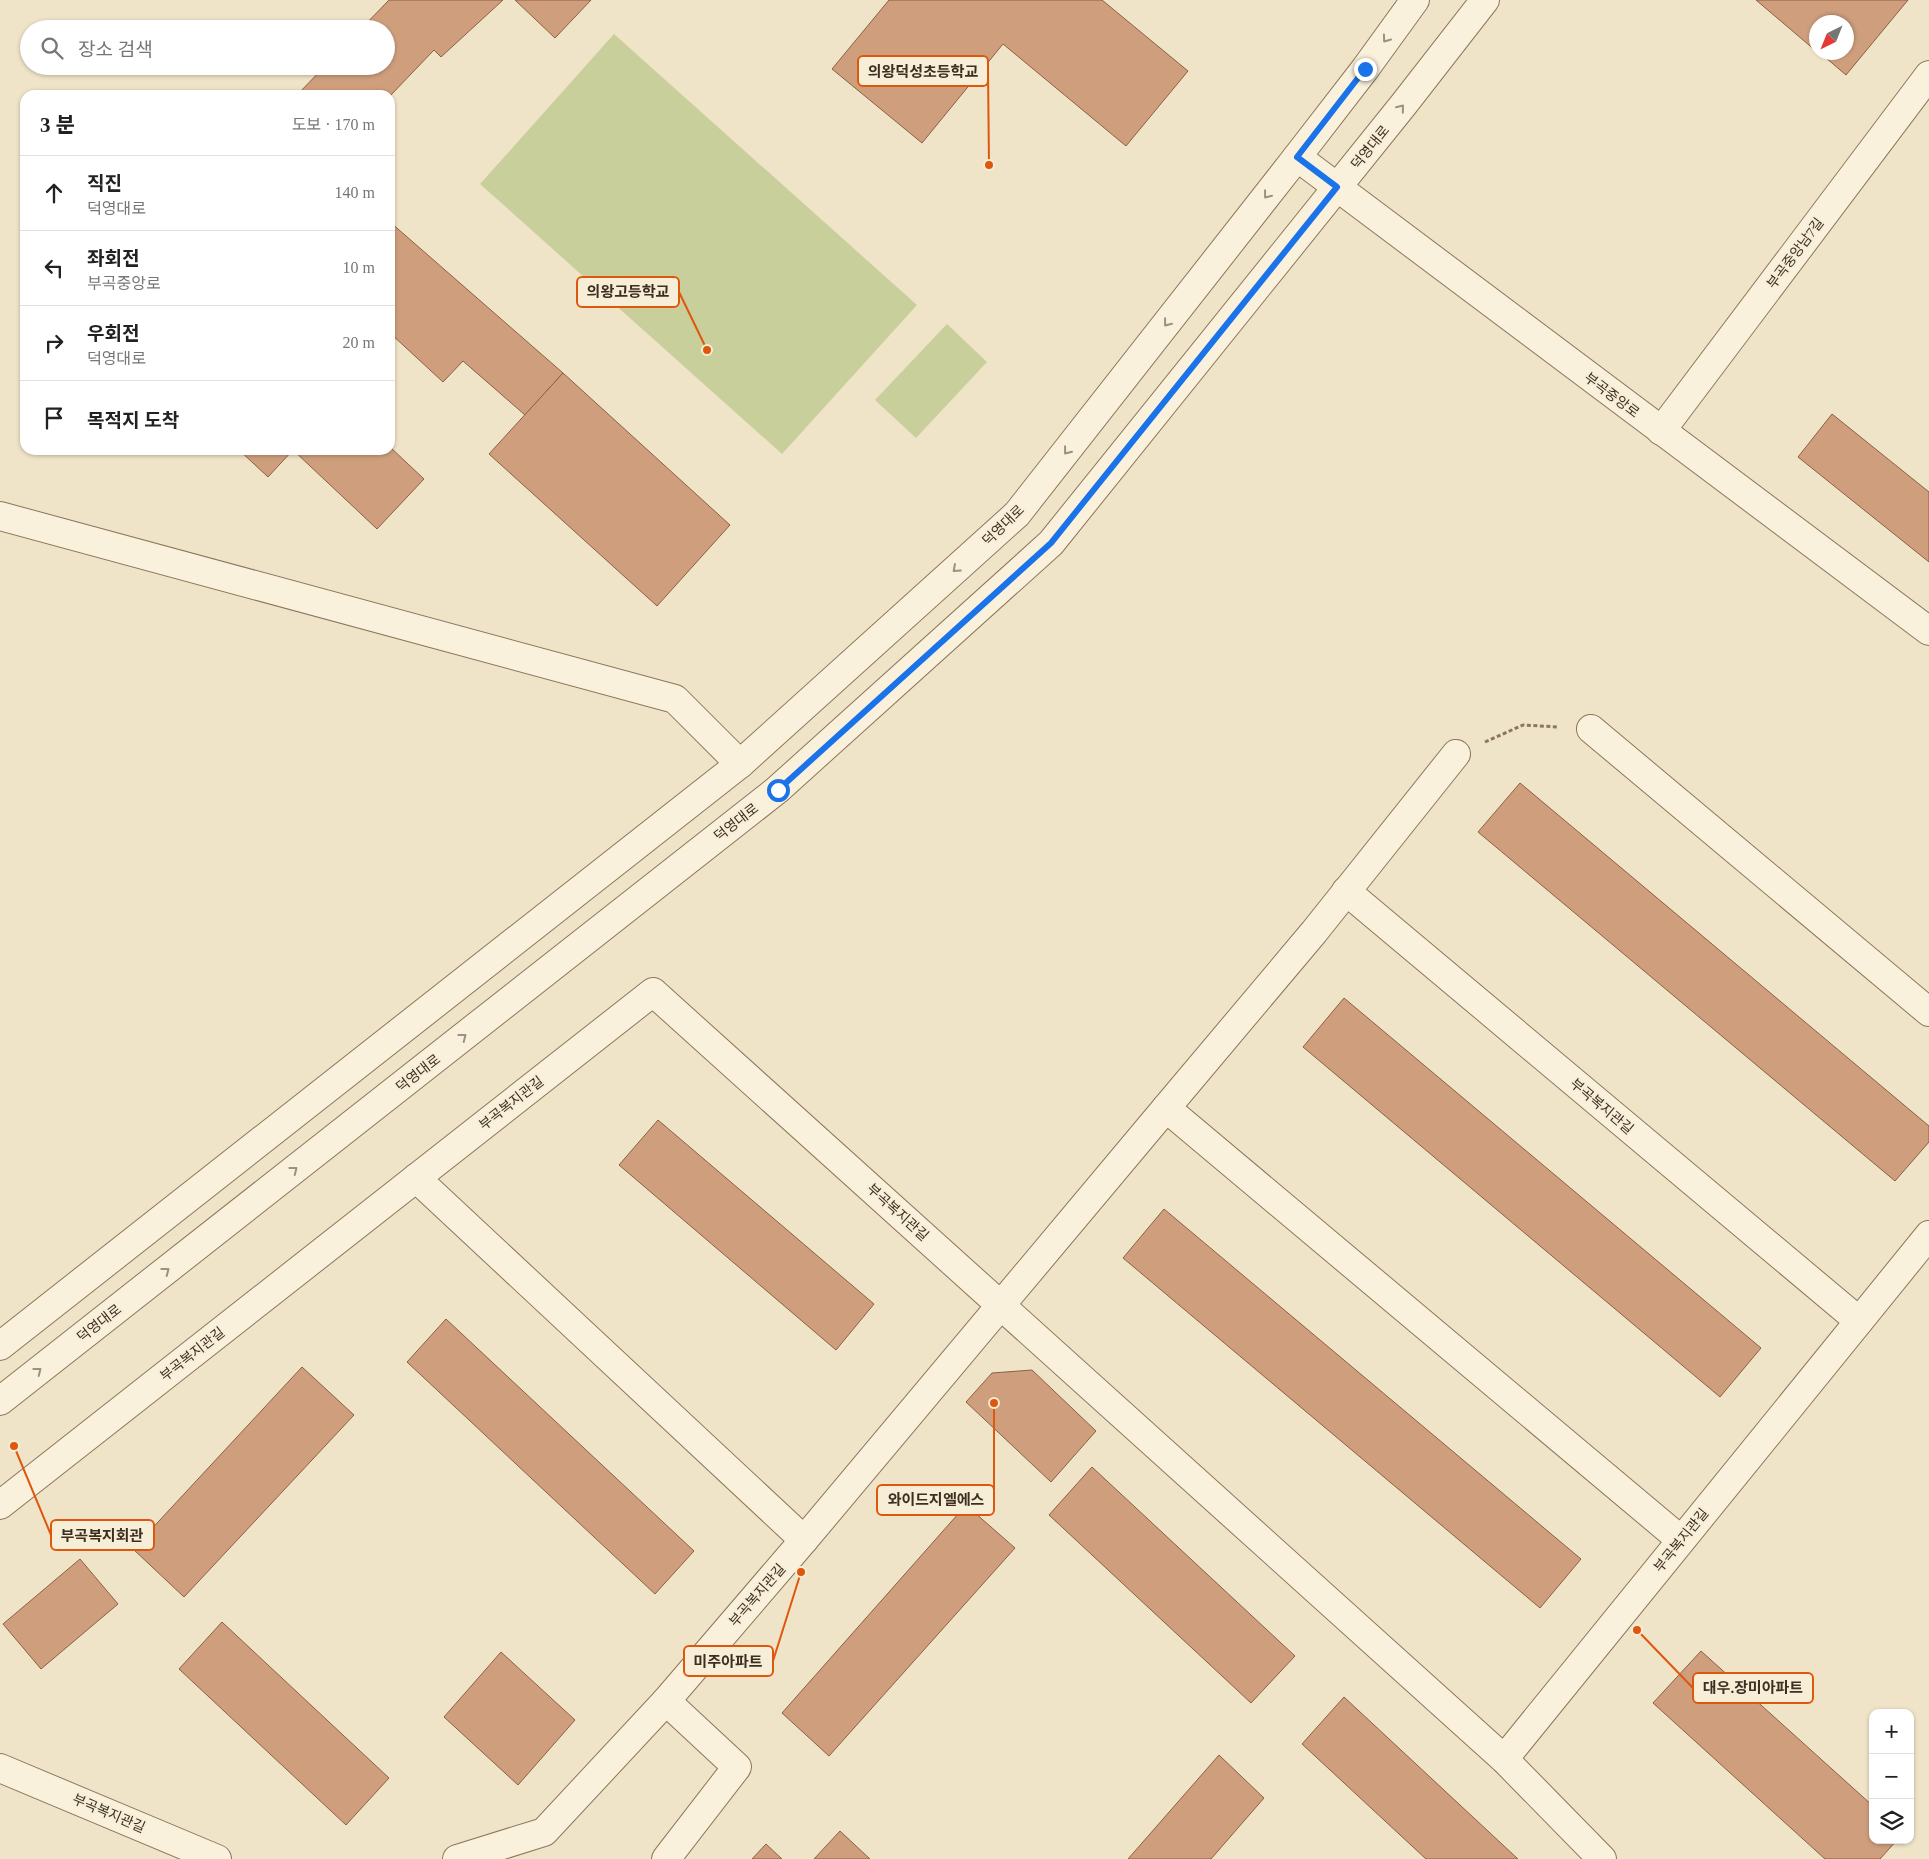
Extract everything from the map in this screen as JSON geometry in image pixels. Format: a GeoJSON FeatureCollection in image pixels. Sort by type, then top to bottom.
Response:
{"type":"FeatureCollection","features":[{"type":"Feature","properties":{"kind":"street","name":"덕영대로"},"geometry":{"type":"LineString","coordinates":[[0,1346],[740,764],[1017,514],[1297,157],[1415,0]]}},
{"type":"Feature","properties":{"kind":"street","name":"덕영대로"},"geometry":{"type":"LineString","coordinates":[[0,1401],[778,790],[1051,543],[1485,0]]}},
{"type":"Feature","properties":{"kind":"street","name":"부곡중앙남7길"},"geometry":{"type":"LineString","coordinates":[[1661,431],[1929,75]]}},
{"type":"Feature","properties":{"kind":"street","name":"부곡중앙로"},"geometry":{"type":"LineString","coordinates":[[1297,157],[1929,631]]}},
{"type":"Feature","properties":{"kind":"street"},"geometry":{"type":"LineString","coordinates":[[0,516],[675,699],[740,764]]}},
{"type":"Feature","properties":{"kind":"street"},"geometry":{"type":"LineString","coordinates":[[1591,729],[1929,1012]]}},
{"type":"Feature","properties":{"kind":"street","name":"부곡복지관길"},"geometry":{"type":"LineString","coordinates":[[457,1859],[544,1832],[666,1701],[1002,1305],[1346,891],[1456,754]]}},
{"type":"Feature","properties":{"kind":"street","name":"부곡복지관길"},"geometry":{"type":"LineString","coordinates":[[1346,891],[1859,1321]]}},
{"type":"Feature","properties":{"kind":"street","name":"부곡복지관길"},"geometry":{"type":"LineString","coordinates":[[0,1505],[653,992],[1002,1305]]}},
{"type":"Feature","properties":{"kind":"street"},"geometry":{"type":"LineString","coordinates":[[1166,1108],[1681,1540]]}},
{"type":"Feature","properties":{"kind":"street"},"geometry":{"type":"LineString","coordinates":[[416,1178],[804,1540]]}},
{"type":"Feature","properties":{"kind":"street","name":"부곡복지관길"},"geometry":{"type":"LineString","coordinates":[[1504,1759],[1929,1235]]}},
{"type":"Feature","properties":{"kind":"street"},"geometry":{"type":"LineString","coordinates":[[1002,1305],[1504,1759],[1602,1859]]}},
{"type":"Feature","properties":{"kind":"street"},"geometry":{"type":"LineString","coordinates":[[666,1701],[737,1767],[666,1859]]}},
{"type":"Feature","properties":{"kind":"street","name":"부곡복지관길"},"geometry":{"type":"LineString","coordinates":[[0,1768],[217,1859]]}},
{"type":"Feature","properties":{"kind":"path"},"geometry":{"type":"LineString","coordinates":[[1456,754],[1523,726],[1591,729]]}},
{"type":"Feature","properties":{"kind":"green space"},"geometry":{"type":"Polygon","coordinates":[[[614,34],[917,305],[782,454],[480,184],[614,34]]]}},
{"type":"Feature","properties":{"kind":"green space"},"geometry":{"type":"Polygon","coordinates":[[[947,324],[987,362],[916,438],[875,400],[947,324]]]}},
{"type":"Feature","properties":{"kind":"building"},"geometry":{"type":"Polygon","coordinates":[[[389,0],[503,0],[441,57],[434,50],[395,91],[302,90],[316,75],[395,75],[395,20],[370,20],[389,0]]]}},
{"type":"Feature","properties":{"kind":"building"},"geometry":{"type":"Polygon","coordinates":[[[515,0],[591,0],[555,38],[515,0]]]}},
{"type":"Feature","properties":{"kind":"building"},"geometry":{"type":"Polygon","coordinates":[[[889,0],[1102,0],[1188,71],[1126,146],[1003,44],[922,143],[832,69],[889,0]]]}},
{"type":"Feature","properties":{"kind":"building"},"geometry":{"type":"Polygon","coordinates":[[[1756,0],[1908,0],[1846,75],[1828,60],[1854,60],[1854,15],[1809,15],[1809,45],[1756,0]]]}},
{"type":"Feature","properties":{"kind":"building"},"geometry":{"type":"Polygon","coordinates":[[[395,226],[563,373],[525,415],[463,361],[443,382],[395,338],[395,226]]]}},
{"type":"Feature","properties":{"kind":"building"},"geometry":{"type":"Polygon","coordinates":[[[563,373],[730,525],[657,606],[489,454],[563,373]]]}},
{"type":"Feature","properties":{"kind":"building"},"geometry":{"type":"Polygon","coordinates":[[[1832,414],[1929,492],[1929,562],[1798,457],[1832,414]]]}},
{"type":"Feature","properties":{"kind":"building"},"geometry":{"type":"Polygon","coordinates":[[[395,452],[424,479],[377,529],[298,455],[395,455],[395,452]]]}},
{"type":"Feature","properties":{"kind":"building"},"geometry":{"type":"Polygon","coordinates":[[[244,455],[288,455],[268,477],[244,455]]]}},
{"type":"Feature","properties":{"kind":"building"},"geometry":{"type":"Polygon","coordinates":[[[1520,783],[1929,1126],[1929,1142],[1895,1181],[1478,832],[1520,783]]]}},
{"type":"Feature","properties":{"kind":"building"},"geometry":{"type":"Polygon","coordinates":[[[1344,998],[1761,1348],[1720,1397],[1303,1047],[1344,998]]]}},
{"type":"Feature","properties":{"kind":"building"},"geometry":{"type":"Polygon","coordinates":[[[658,1120],[874,1304],[836,1350],[619,1165],[658,1120]]]}},
{"type":"Feature","properties":{"kind":"building"},"geometry":{"type":"Polygon","coordinates":[[[1164,1209],[1581,1559],[1540,1608],[1123,1258],[1164,1209]]]}},
{"type":"Feature","properties":{"kind":"building"},"geometry":{"type":"Polygon","coordinates":[[[446,1319],[694,1551],[655,1594],[407,1362],[446,1319]]]}},
{"type":"Feature","properties":{"kind":"building"},"geometry":{"type":"Polygon","coordinates":[[[302,1367],[354,1415],[184,1597],[133,1549],[302,1367]]]}},
{"type":"Feature","properties":{"kind":"building"},"geometry":{"type":"Polygon","coordinates":[[[1032,1370],[1096,1431],[1051,1482],[966,1402],[992,1373],[1032,1370]]]}},
{"type":"Feature","properties":{"kind":"building"},"geometry":{"type":"Polygon","coordinates":[[[1092,1467],[1295,1656],[1251,1703],[1049,1515],[1092,1467]]]}},
{"type":"Feature","properties":{"kind":"building"},"geometry":{"type":"Polygon","coordinates":[[[966,1505],[1015,1548],[829,1756],[782,1713],[966,1505]]]}},
{"type":"Feature","properties":{"kind":"building"},"geometry":{"type":"Polygon","coordinates":[[[80,1559],[118,1604],[41,1669],[3,1624],[80,1559]]]}},
{"type":"Feature","properties":{"kind":"building"},"geometry":{"type":"Polygon","coordinates":[[[222,1622],[389,1778],[346,1825],[179,1669],[222,1622]]]}},
{"type":"Feature","properties":{"kind":"building"},"geometry":{"type":"Polygon","coordinates":[[[1701,1651],[1869,1802],[1869,1844],[1893,1844],[1880,1859],[1825,1859],[1653,1703],[1701,1651]]]}},
{"type":"Feature","properties":{"kind":"building"},"geometry":{"type":"Polygon","coordinates":[[[501,1652],[575,1720],[518,1785],[444,1717],[501,1652]]]}},
{"type":"Feature","properties":{"kind":"building"},"geometry":{"type":"Polygon","coordinates":[[[1344,1697],[1518,1859],[1426,1859],[1302,1744],[1344,1697]]]}},
{"type":"Feature","properties":{"kind":"building"},"geometry":{"type":"Polygon","coordinates":[[[1219,1755],[1264,1798],[1211,1859],[1128,1859],[1219,1755]]]}},
{"type":"Feature","properties":{"kind":"building"},"geometry":{"type":"Polygon","coordinates":[[[840,1831],[870,1859],[814,1859],[840,1831]]]}},
{"type":"Feature","properties":{"kind":"building"},"geometry":{"type":"Polygon","coordinates":[[[766,1844],[782,1859],[752,1859],[766,1844]]]}},
{"type":"Feature","properties":{"kind":"place","name":"의왕덕성초등학교"},"geometry":{"type":"Point","coordinates":[989,165]}},
{"type":"Feature","properties":{"kind":"place","name":"의왕고등학교"},"geometry":{"type":"Point","coordinates":[707,350]}},
{"type":"Feature","properties":{"kind":"place","name":"와이드지엘에스"},"geometry":{"type":"Point","coordinates":[994,1403]}},
{"type":"Feature","properties":{"kind":"place","name":"부곡복지회관"},"geometry":{"type":"Point","coordinates":[14,1446]}},
{"type":"Feature","properties":{"kind":"place","name":"미주아파트"},"geometry":{"type":"Point","coordinates":[801,1572]}},
{"type":"Feature","properties":{"kind":"place","name":"대우.장미아파트"},"geometry":{"type":"Point","coordinates":[1637,1630]}},
{"type":"Feature","properties":{"kind":"route"},"geometry":{"type":"LineString","coordinates":[[778,790],[1051,543],[1337,187],[1297,157],[1365,69]]}}]}
